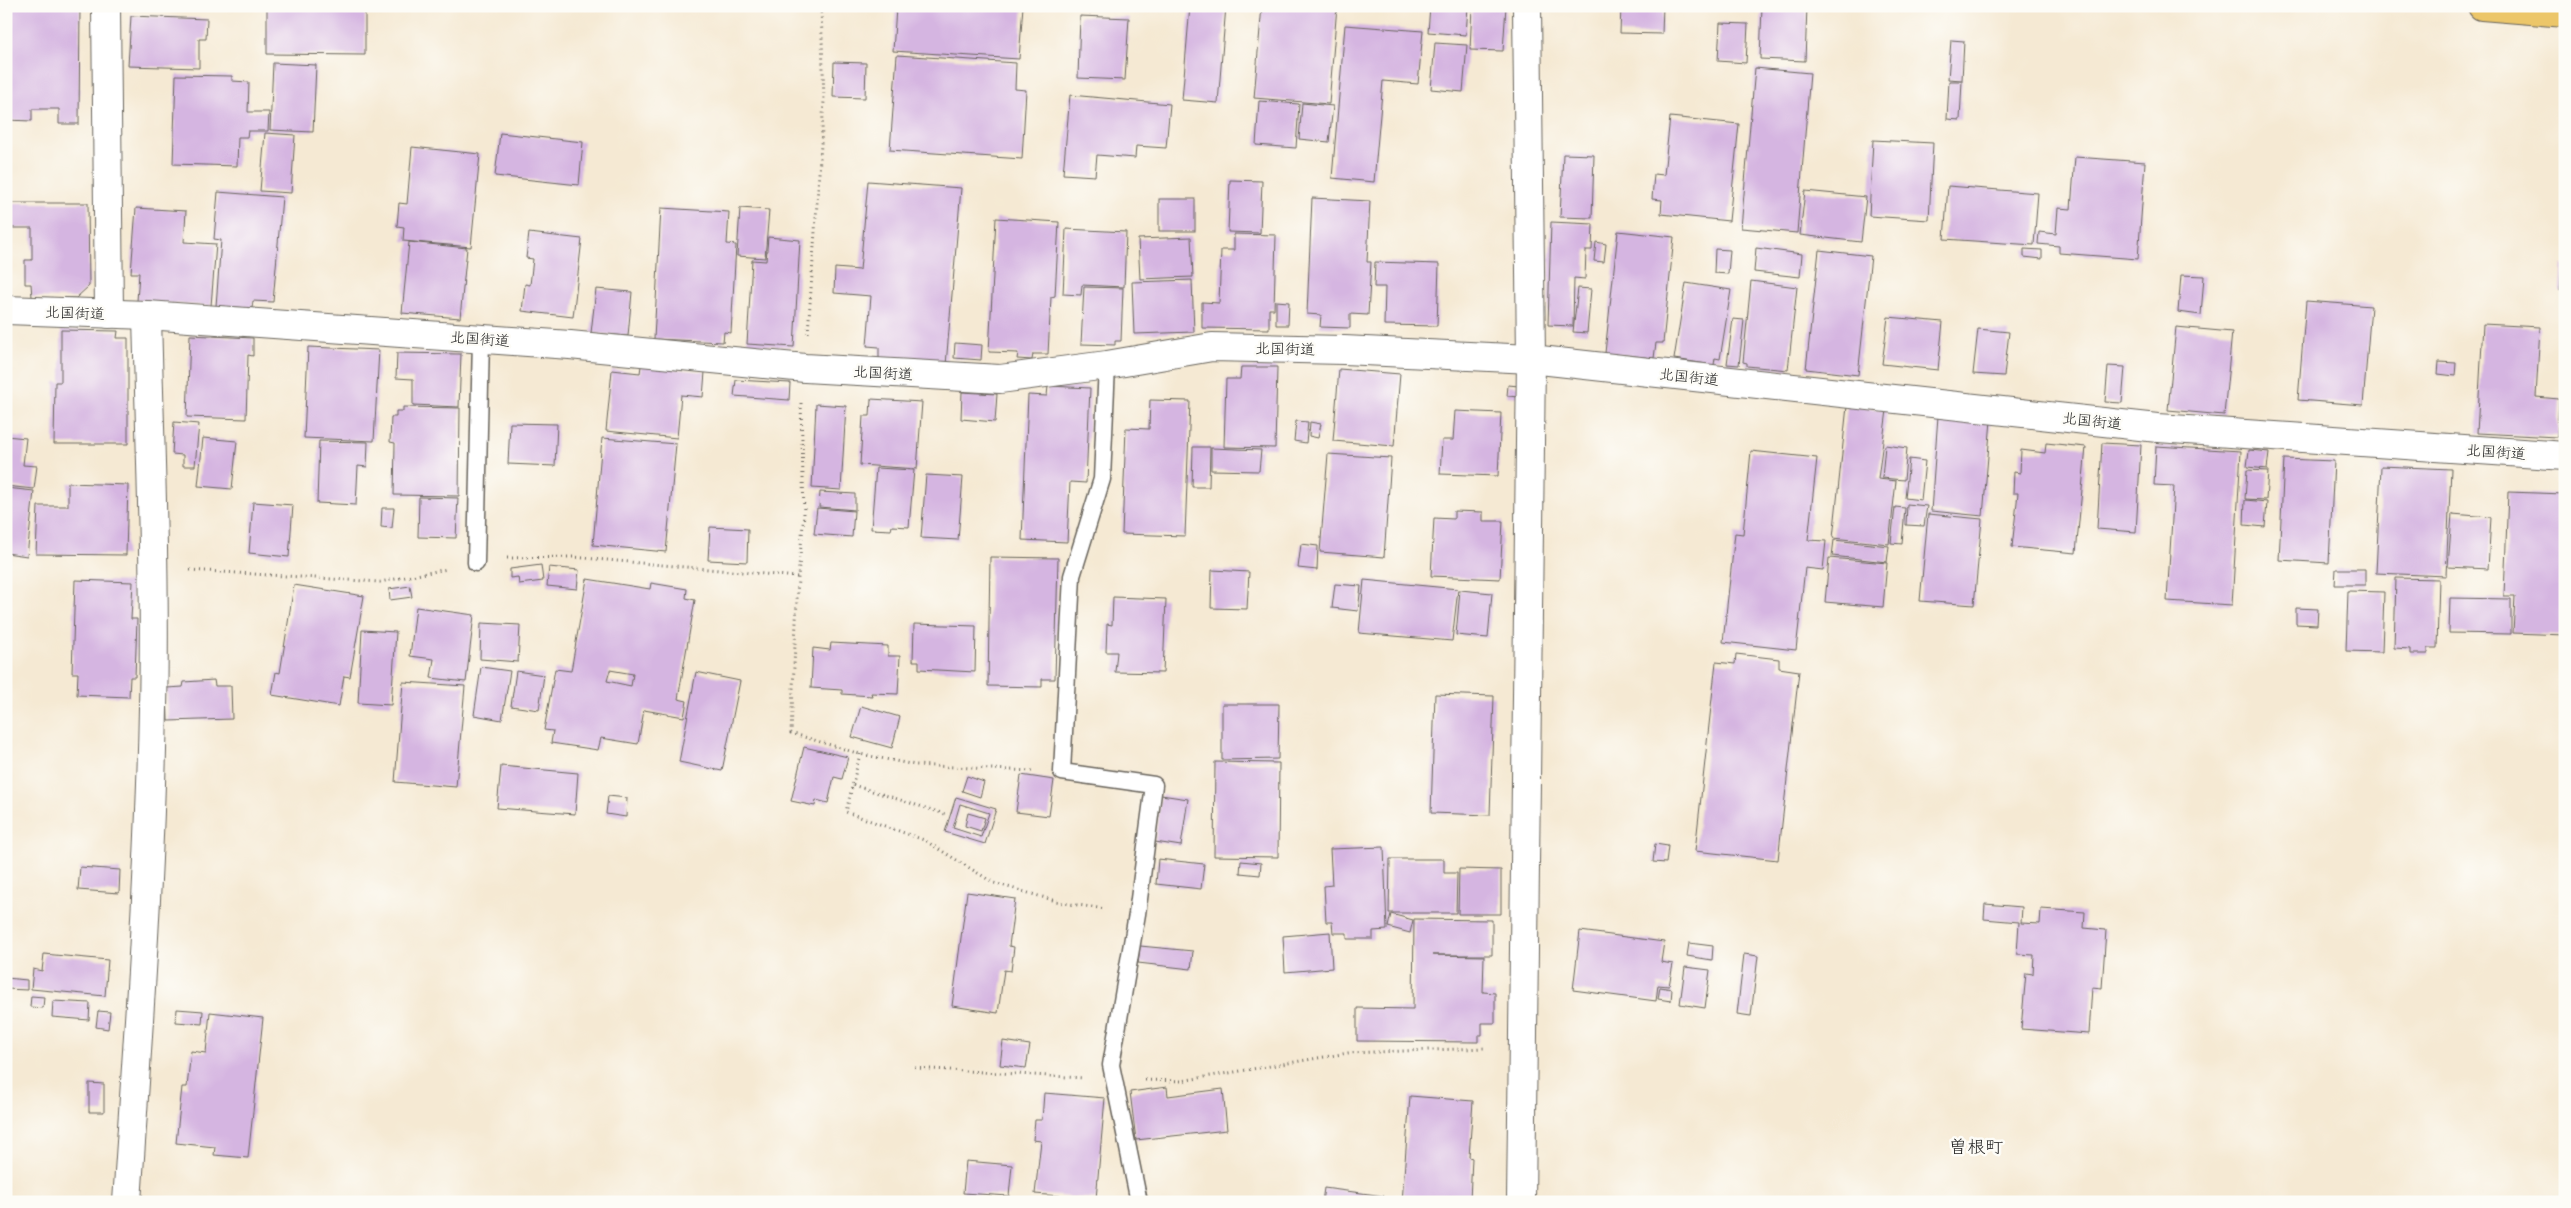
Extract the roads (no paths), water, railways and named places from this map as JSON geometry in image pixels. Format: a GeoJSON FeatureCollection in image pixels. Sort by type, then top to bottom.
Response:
{"type":"FeatureCollection","features":[{"type":"Feature","properties":{"kind":"highway"},"geometry":{"type":"LineString","coordinates":[[2482,6],[2565,13]]}},
{"type":"Feature","properties":{"kind":"street"},"geometry":{"type":"LineString","coordinates":[[106,6],[109,314]]}},
{"type":"Feature","properties":{"kind":"street"},"geometry":{"type":"LineString","coordinates":[[1521,1202],[1531,359],[1527,6]]}},
{"type":"Feature","properties":{"kind":"street","name":"北国街道"},"geometry":{"type":"LineString","coordinates":[[6,310],[147,315],[481,339],[802,368],[1000,379],[1107,366],[1212,347],[1344,350],[1531,359],[2158,428],[2565,456]]}},
{"type":"Feature","properties":{"kind":"street"},"geometry":{"type":"LineString","coordinates":[[127,1202],[141,1000],[153,708],[153,568],[147,315]]}},
{"type":"Feature","properties":{"kind":"lane"},"geometry":{"type":"LineString","coordinates":[[476,563],[481,339]]}},
{"type":"Feature","properties":{"kind":"lane"},"geometry":{"type":"LineString","coordinates":[[1107,366],[1102,479],[1072,576],[1062,772],[1154,785],[1137,914],[1111,1066],[1139,1202]]}},
{"type":"Feature","properties":{"kind":"district","name":"曽根町"},"geometry":{"type":"Point","coordinates":[1976,1147]}}]}
